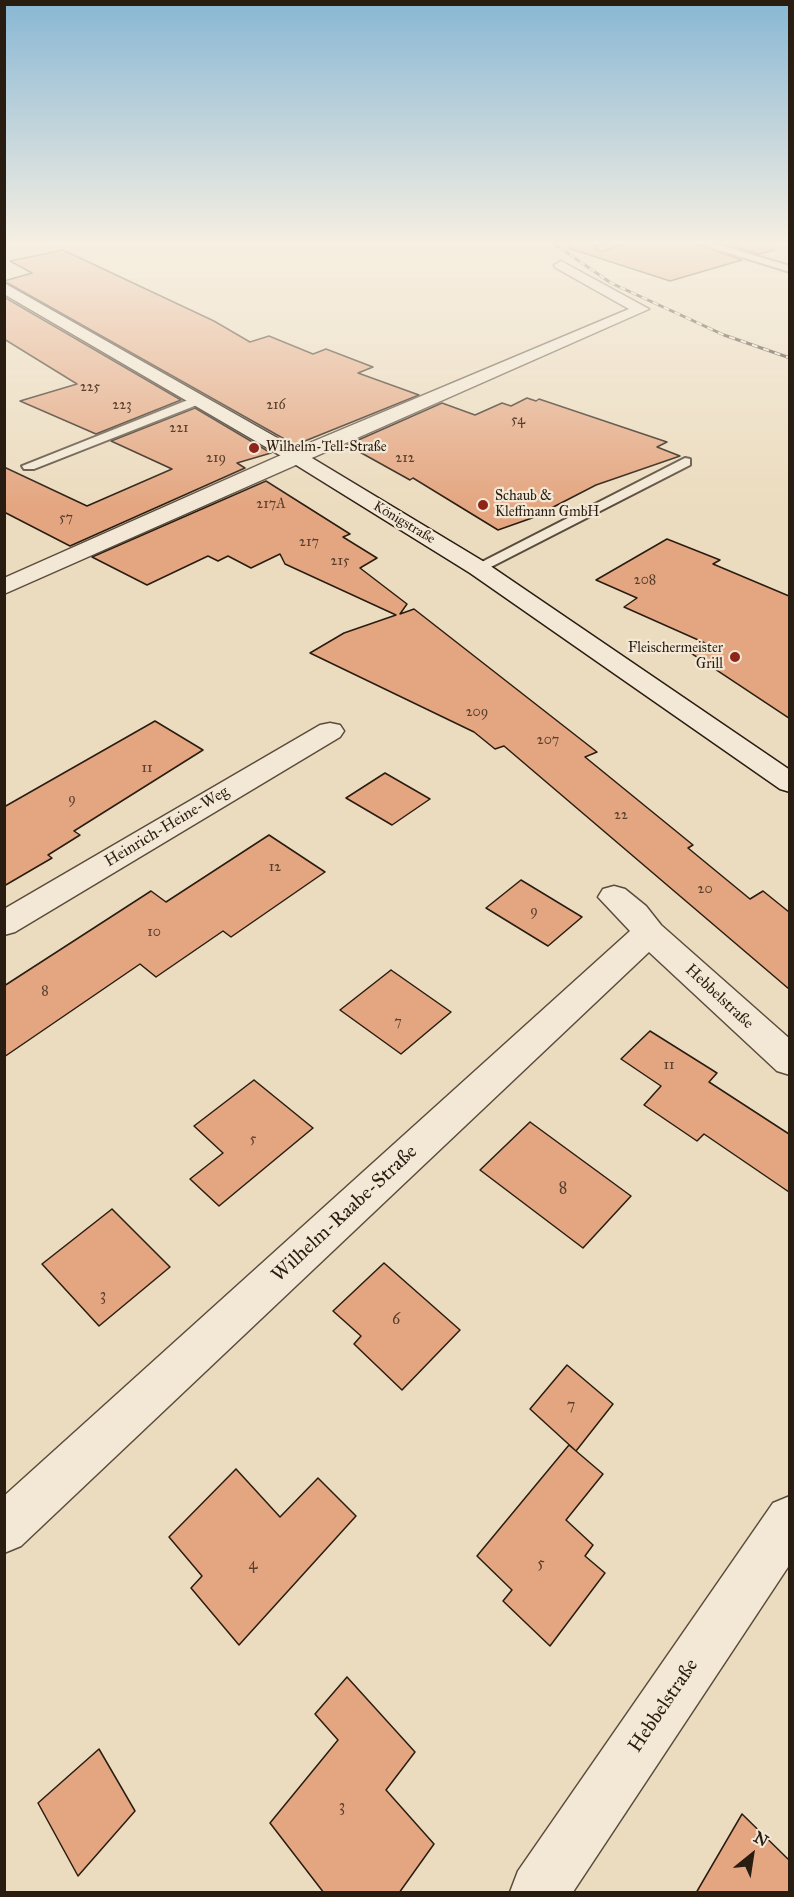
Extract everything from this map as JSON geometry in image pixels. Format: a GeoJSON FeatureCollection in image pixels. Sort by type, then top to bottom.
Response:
{"type":"FeatureCollection","features":[{"type":"Feature","properties":{"kind":"street","name":"Königstraße"},"geometry":{"type":"LineString","coordinates":[[74,330],[295,456],[478,568],[789,783]]}},
{"type":"Feature","properties":{"kind":"street"},"geometry":{"type":"LineString","coordinates":[[4,586],[295,456],[593,330]]}},
{"type":"Feature","properties":{"kind":"street","name":"Heinrich-Heine-Weg"},"geometry":{"type":"LineString","coordinates":[[4,924],[330,731]]}},
{"type":"Feature","properties":{"kind":"street"},"geometry":{"type":"LineString","coordinates":[[614,897],[635,914],[649,933]]}},
{"type":"Feature","properties":{"kind":"street","name":"Hebbelstraße"},"geometry":{"type":"LineString","coordinates":[[649,933],[789,1061]]}},
{"type":"Feature","properties":{"kind":"street","name":"Wilhelm-Raabe-Straße"},"geometry":{"type":"LineString","coordinates":[[4,1529],[649,933]]}},
{"type":"Feature","properties":{"kind":"street","name":"Hebbelstraße"},"geometry":{"type":"LineString","coordinates":[[539,1893],[789,1520]]}},
{"type":"Feature","properties":{"kind":"lane"},"geometry":{"type":"LineString","coordinates":[[29,466],[198,400]]}},
{"type":"Feature","properties":{"kind":"lane"},"geometry":{"type":"LineString","coordinates":[[478,568],[685,462]]}},
{"type":"Feature","properties":{"kind":"building"},"geometry":{"type":"Polygon","coordinates":[[[4,330],[60,330],[181,400],[96,434],[20,401],[77,384],[4,339],[4,330]]]}},
{"type":"Feature","properties":{"kind":"building"},"geometry":{"type":"Polygon","coordinates":[[[90,330],[229,330],[250,342],[269,336],[313,354],[326,349],[373,367],[358,373],[419,395],[295,445],[90,330]]]}},
{"type":"Feature","properties":{"kind":"building"},"geometry":{"type":"Polygon","coordinates":[[[527,398],[536,401],[539,399],[667,442],[657,447],[680,456],[596,485],[532,518],[498,530],[413,478],[410,480],[347,445],[442,403],[475,415],[502,403],[511,406],[527,398]]]}},
{"type":"Feature","properties":{"kind":"building"},"geometry":{"type":"Polygon","coordinates":[[[195,408],[271,453],[237,463],[245,468],[70,546],[4,512],[4,467],[87,506],[172,469],[111,441],[195,408]]]}},
{"type":"Feature","properties":{"kind":"building"},"geometry":{"type":"Polygon","coordinates":[[[266,481],[350,534],[343,537],[377,558],[360,568],[407,604],[400,614],[414,609],[597,752],[585,757],[693,845],[688,848],[750,899],[763,891],[789,912],[789,989],[504,746],[495,749],[474,732],[310,653],[344,633],[396,615],[285,564],[280,554],[251,568],[228,556],[218,561],[208,556],[147,585],[92,557],[266,481]]]}},
{"type":"Feature","properties":{"kind":"building"},"geometry":{"type":"Polygon","coordinates":[[[667,539],[720,560],[713,564],[789,596],[789,718],[688,651],[705,643],[624,607],[637,598],[596,580],[667,539]]]}},
{"type":"Feature","properties":{"kind":"building"},"geometry":{"type":"Polygon","coordinates":[[[155,721],[203,750],[74,831],[80,835],[48,855],[52,858],[4,886],[4,807],[155,721]]]}},
{"type":"Feature","properties":{"kind":"building"},"geometry":{"type":"Polygon","coordinates":[[[385,773],[430,799],[392,825],[346,798],[385,773]]]}},
{"type":"Feature","properties":{"kind":"building"},"geometry":{"type":"Polygon","coordinates":[[[269,835],[325,872],[231,937],[223,931],[156,977],[140,964],[4,1057],[4,986],[151,891],[166,902],[269,835]]]}},
{"type":"Feature","properties":{"kind":"building"},"geometry":{"type":"Polygon","coordinates":[[[521,880],[582,917],[548,946],[486,908],[521,880]]]}},
{"type":"Feature","properties":{"kind":"building"},"geometry":{"type":"Polygon","coordinates":[[[391,970],[451,1012],[401,1054],[340,1010],[391,970]]]}},
{"type":"Feature","properties":{"kind":"building"},"geometry":{"type":"Polygon","coordinates":[[[650,1031],[717,1073],[709,1082],[789,1134],[789,1192],[704,1134],[697,1141],[644,1105],[661,1086],[621,1059],[650,1031]]]}},
{"type":"Feature","properties":{"kind":"building"},"geometry":{"type":"Polygon","coordinates":[[[254,1080],[313,1128],[219,1206],[190,1179],[223,1153],[194,1126],[254,1080]]]}},
{"type":"Feature","properties":{"kind":"building"},"geometry":{"type":"Polygon","coordinates":[[[530,1122],[631,1196],[583,1248],[480,1170],[530,1122]]]}},
{"type":"Feature","properties":{"kind":"building"},"geometry":{"type":"Polygon","coordinates":[[[112,1209],[170,1267],[99,1326],[42,1264],[112,1209]]]}},
{"type":"Feature","properties":{"kind":"building"},"geometry":{"type":"Polygon","coordinates":[[[384,1263],[460,1330],[402,1390],[354,1344],[361,1336],[333,1311],[384,1263]]]}},
{"type":"Feature","properties":{"kind":"building"},"geometry":{"type":"Polygon","coordinates":[[[567,1365],[613,1404],[576,1451],[530,1409],[567,1365]]]}},
{"type":"Feature","properties":{"kind":"building"},"geometry":{"type":"Polygon","coordinates":[[[569,1445],[603,1474],[566,1520],[593,1545],[585,1556],[605,1573],[550,1646],[503,1601],[512,1590],[477,1556],[569,1445]]]}},
{"type":"Feature","properties":{"kind":"building"},"geometry":{"type":"Polygon","coordinates":[[[236,1469],[280,1517],[318,1478],[356,1516],[239,1645],[191,1588],[202,1576],[169,1537],[236,1469]]]}},
{"type":"Feature","properties":{"kind":"building"},"geometry":{"type":"Polygon","coordinates":[[[347,1677],[415,1752],[386,1790],[434,1844],[399,1893],[324,1893],[270,1823],[338,1740],[315,1714],[347,1677]]]}},
{"type":"Feature","properties":{"kind":"building"},"geometry":{"type":"Polygon","coordinates":[[[99,1749],[135,1811],[78,1876],[38,1803],[99,1749]]]}},
{"type":"Feature","properties":{"kind":"building"},"geometry":{"type":"Polygon","coordinates":[[[742,1814],[789,1860],[789,1893],[696,1893],[742,1814]]]}},
{"type":"Feature","properties":{"kind":"railway"},"geometry":{"type":"LineString","coordinates":[[712,330],[790,358]]}},
{"type":"Feature","properties":{"kind":"place","name":"Wilhelm-Tell-Straße"},"geometry":{"type":"Point","coordinates":[254,448]}},
{"type":"Feature","properties":{"kind":"place","name":"Schaub & Kleffmann GmbH"},"geometry":{"type":"Point","coordinates":[483,505]}},
{"type":"Feature","properties":{"kind":"place","name":"Fleischermeister Grill"},"geometry":{"type":"Point","coordinates":[735,657]}}]}
